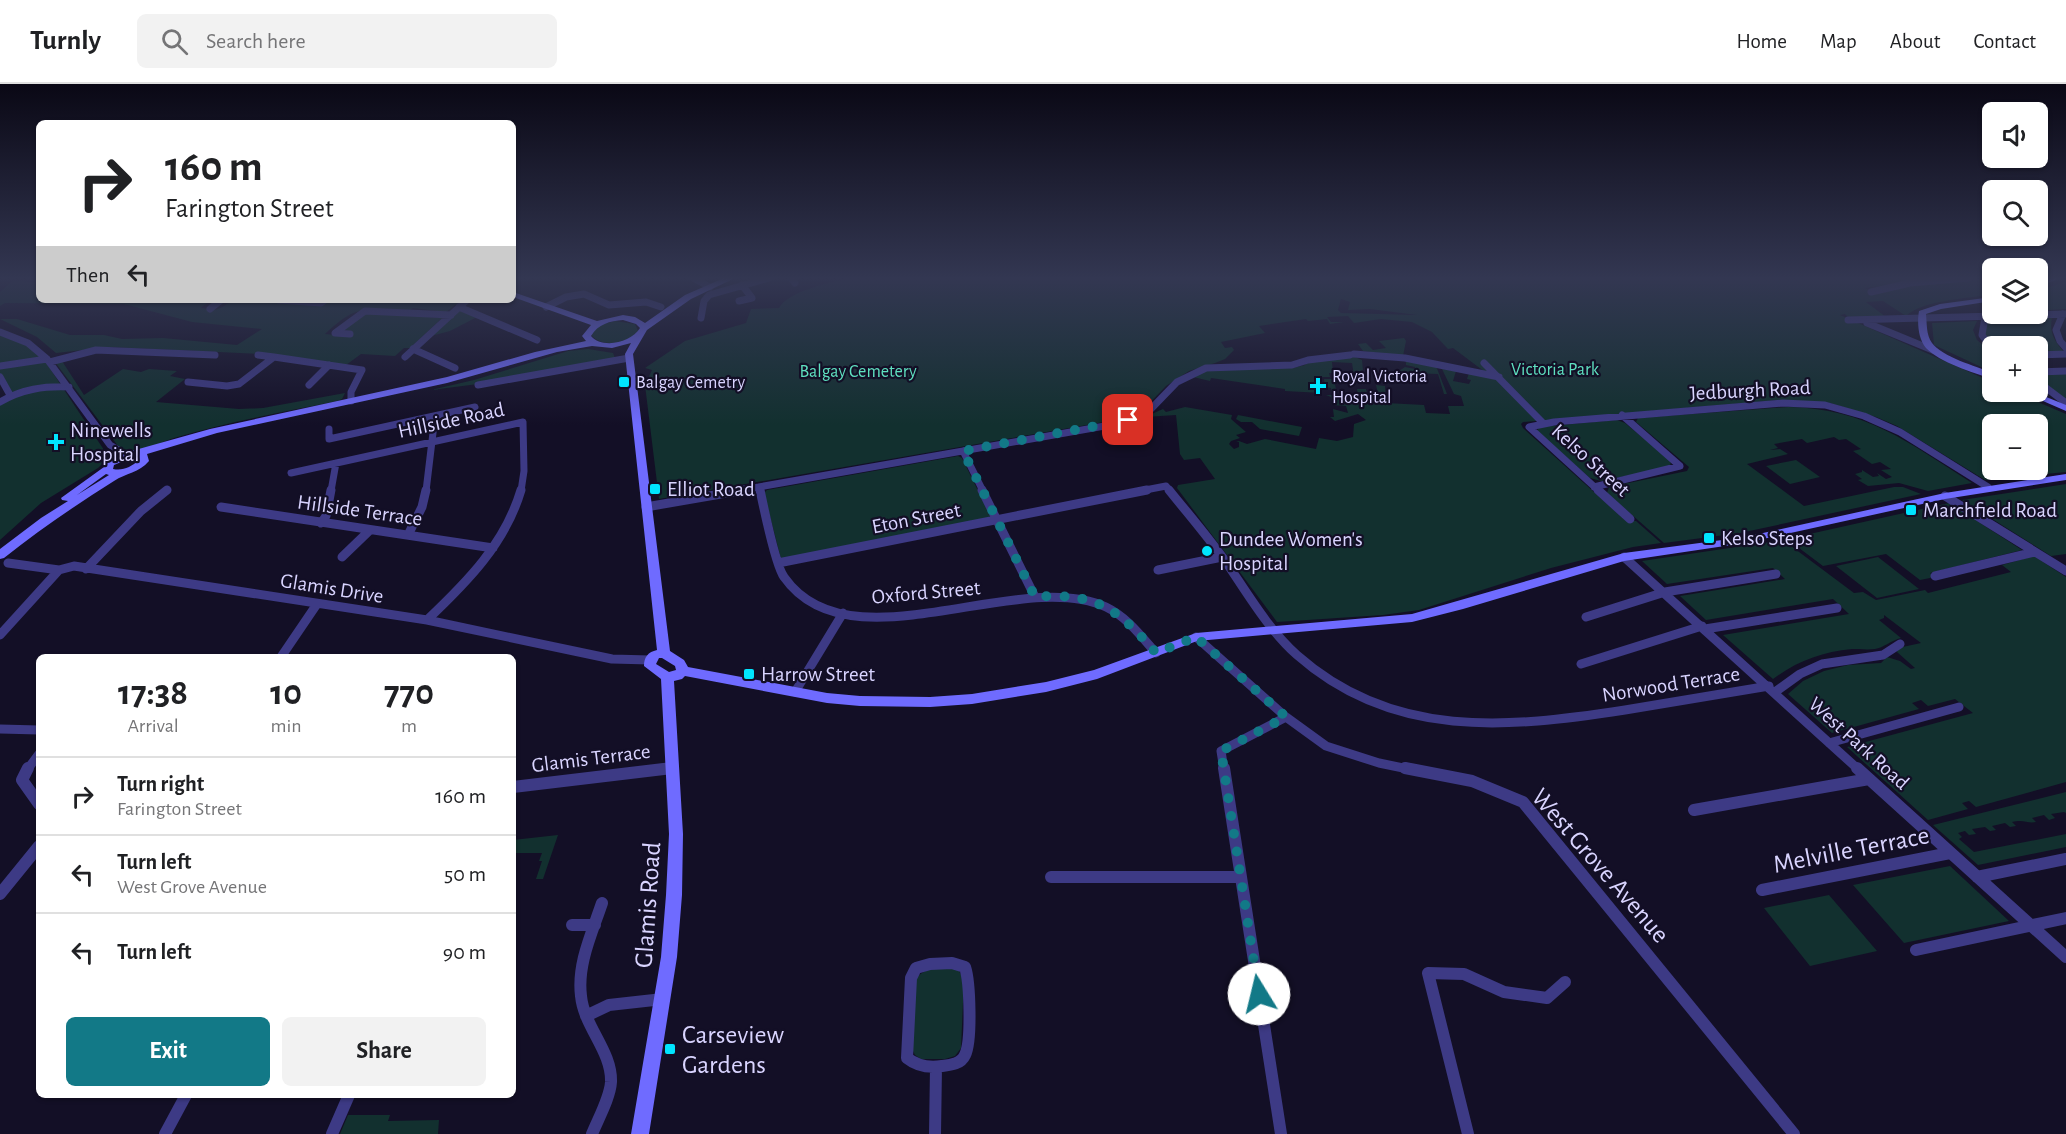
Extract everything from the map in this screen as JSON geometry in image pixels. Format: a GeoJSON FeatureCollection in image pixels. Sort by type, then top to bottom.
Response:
{"type":"FeatureCollection","features":[{"type":"Feature","properties":{"kind":"street"},"geometry":{"type":"LineString","coordinates":[[344,327],[336,333],[350,334]]}},
{"type":"Feature","properties":{"kind":"street"},"geometry":{"type":"LineString","coordinates":[[405,357],[437,327]]}},
{"type":"Feature","properties":{"kind":"street"},"geometry":{"type":"LineString","coordinates":[[506,327],[537,340]]}},
{"type":"Feature","properties":{"kind":"street"},"geometry":{"type":"LineString","coordinates":[[572,346],[586,336],[593,327]]}},
{"type":"Feature","properties":{"kind":"street"},"geometry":{"type":"LineString","coordinates":[[640,327],[642,332]]}},
{"type":"Feature","properties":{"kind":"street"},"geometry":{"type":"LineString","coordinates":[[608,346],[632,340],[647,327]]}},
{"type":"Feature","properties":{"kind":"street"},"geometry":{"type":"LineString","coordinates":[[1876,327],[1982,372]]}},
{"type":"Feature","properties":{"kind":"street"},"geometry":{"type":"LineString","coordinates":[[1924,327],[1926,341],[1937,352]]}},
{"type":"Feature","properties":{"kind":"street"},"geometry":{"type":"LineString","coordinates":[[2058,327],[2056,330],[2060,341],[2066,348]]}},
{"type":"Feature","properties":{"kind":"street"},"geometry":{"type":"LineString","coordinates":[[0,332],[28,343],[49,360],[110,445],[136,457]]}},
{"type":"Feature","properties":{"kind":"street"},"geometry":{"type":"LineString","coordinates":[[642,332],[629,356],[664,653]]}},
{"type":"Feature","properties":{"kind":"street"},"geometry":{"type":"LineString","coordinates":[[586,336],[593,344]]}},
{"type":"Feature","properties":{"kind":"street"},"geometry":{"type":"LineString","coordinates":[[3,557],[67,496],[108,466],[136,457],[301,412],[449,380],[572,346],[593,344],[608,346],[629,356]]}},
{"type":"Feature","properties":{"kind":"street"},"geometry":{"type":"LineString","coordinates":[[413,349],[455,368]]}},
{"type":"Feature","properties":{"kind":"street"},"geometry":{"type":"LineString","coordinates":[[0,366],[49,360],[96,350],[215,355]]}},
{"type":"Feature","properties":{"kind":"street"},"geometry":{"type":"LineString","coordinates":[[646,507],[1128,420],[1148,412],[1177,382],[1206,368],[1292,365],[1308,360],[1352,354],[1402,358],[1499,377]]}},
{"type":"Feature","properties":{"kind":"street"},"geometry":{"type":"LineString","coordinates":[[2048,355],[2066,354]]}},
{"type":"Feature","properties":{"kind":"street"},"geometry":{"type":"LineString","coordinates":[[258,355],[362,370],[351,392],[351,401]]}},
{"type":"Feature","properties":{"kind":"street"},"geometry":{"type":"LineString","coordinates":[[478,386],[629,356]]}},
{"type":"Feature","properties":{"kind":"street"},"geometry":{"type":"LineString","coordinates":[[188,382],[207,381],[231,386],[239,384],[274,357]]}},
{"type":"Feature","properties":{"kind":"street"},"geometry":{"type":"LineString","coordinates":[[1484,363],[1543,423]]}},
{"type":"Feature","properties":{"kind":"street"},"geometry":{"type":"LineString","coordinates":[[309,385],[329,365]]}},
{"type":"Feature","properties":{"kind":"street"},"geometry":{"type":"LineString","coordinates":[[2048,372],[2066,371]]}},
{"type":"Feature","properties":{"kind":"street"},"geometry":{"type":"LineString","coordinates":[[0,377],[10,395]]}},
{"type":"Feature","properties":{"kind":"street"},"geometry":{"type":"LineString","coordinates":[[0,402],[10,395],[45,387],[69,387]]}},
{"type":"Feature","properties":{"kind":"street"},"geometry":{"type":"LineString","coordinates":[[2048,389],[2066,403]]}},
{"type":"Feature","properties":{"kind":"street"},"geometry":{"type":"LineString","coordinates":[[2048,401],[2066,408]]}},
{"type":"Feature","properties":{"kind":"street","name":"Jedburgh Road"},"geometry":{"type":"LineString","coordinates":[[1529,427],[1543,423],[1622,415],[1783,403],[1826,405],[1864,416],[1891,428],[1988,487]]}},
{"type":"Feature","properties":{"kind":"street"},"geometry":{"type":"LineString","coordinates":[[329,429],[329,439],[475,407]]}},
{"type":"Feature","properties":{"kind":"street"},"geometry":{"type":"LineString","coordinates":[[1594,486],[1677,469],[1680,466],[1622,415]]}},
{"type":"Feature","properties":{"kind":"street"},"geometry":{"type":"LineString","coordinates":[[408,536],[422,511],[427,493],[435,416]]}},
{"type":"Feature","properties":{"kind":"street","name":"Hillside Road"},"geometry":{"type":"LineString","coordinates":[[291,473],[523,422],[523,484],[515,512],[494,548],[472,575],[427,620]]}},
{"type":"Feature","properties":{"kind":"street","name":"Kelso Street"},"geometry":{"type":"LineString","coordinates":[[1529,427],[1630,519]]}},
{"type":"Feature","properties":{"kind":"street"},"geometry":{"type":"LineString","coordinates":[[110,445],[108,466],[110,472],[119,473]]}},
{"type":"Feature","properties":{"kind":"street"},"geometry":{"type":"LineString","coordinates":[[963,451],[1035,597]]}},
{"type":"Feature","properties":{"kind":"street"},"geometry":{"type":"LineString","coordinates":[[3,557],[45,520],[119,473],[135,468],[136,457]]}},
{"type":"Feature","properties":{"kind":"street"},"geometry":{"type":"LineString","coordinates":[[321,523],[326,516],[336,463]]}},
{"type":"Feature","properties":{"kind":"street"},"geometry":{"type":"LineString","coordinates":[[683,671],[680,663],[664,653],[655,655],[650,660],[650,666],[667,677],[677,676],[683,671],[827,698],[894,702],[972,699],[1072,681],[1117,668],[1196,637],[1275,632],[1412,618],[1624,557],[1745,540],[1988,487],[2066,477]]}},
{"type":"Feature","properties":{"kind":"street","name":"Eton Street"},"geometry":{"type":"LineString","coordinates":[[778,563],[1166,486],[1222,557]]}},
{"type":"Feature","properties":{"kind":"street","name":"Oxford Street"},"geometry":{"type":"LineString","coordinates":[[759,487],[782,575],[791,587],[805,599],[822,607],[843,613],[897,617],[934,614],[1035,597],[1065,596],[1104,605],[1119,614],[1131,624],[1156,653]]}},
{"type":"Feature","properties":{"kind":"street"},"geometry":{"type":"LineString","coordinates":[[86,568],[141,511],[167,490]]}},
{"type":"Feature","properties":{"kind":"street"},"geometry":{"type":"LineString","coordinates":[[1945,496],[2066,571]]}},
{"type":"Feature","properties":{"kind":"street","name":"Hillside Terrace"},"geometry":{"type":"LineString","coordinates":[[221,507],[494,548]]}},
{"type":"Feature","properties":{"kind":"street"},"geometry":{"type":"LineString","coordinates":[[342,557],[370,530]]}},
{"type":"Feature","properties":{"kind":"street"},"geometry":{"type":"LineString","coordinates":[[1935,576],[2035,552]]}},
{"type":"Feature","properties":{"kind":"street","name":"Glamis Drive"},"geometry":{"type":"LineString","coordinates":[[3,557],[59,570],[74,566],[427,620],[612,658],[650,660]]}},
{"type":"Feature","properties":{"kind":"street"},"geometry":{"type":"LineString","coordinates":[[1158,570],[1222,557],[1275,632]]}},
{"type":"Feature","properties":{"kind":"street","name":"West Park Road"},"geometry":{"type":"LineString","coordinates":[[1624,557],[2066,957]]}},
{"type":"Feature","properties":{"kind":"street"},"geometry":{"type":"LineString","coordinates":[[1166,558],[1173,567]]}},
{"type":"Feature","properties":{"kind":"street"},"geometry":{"type":"LineString","coordinates":[[2054,563],[2066,561]]}},
{"type":"Feature","properties":{"kind":"street"},"geometry":{"type":"LineString","coordinates":[[0,634],[59,570]]}},
{"type":"Feature","properties":{"kind":"street"},"geometry":{"type":"LineString","coordinates":[[1586,617],[1665,592],[1776,574]]}},
{"type":"Feature","properties":{"kind":"street"},"geometry":{"type":"LineString","coordinates":[[283,654],[317,604]]}},
{"type":"Feature","properties":{"kind":"street"},"geometry":{"type":"LineString","coordinates":[[1581,664],[1703,627],[1837,608]]}},
{"type":"Feature","properties":{"kind":"street"},"geometry":{"type":"LineString","coordinates":[[795,692],[843,613]]}},
{"type":"Feature","properties":{"kind":"street","name":"Norwood Terrace"},"geometry":{"type":"LineString","coordinates":[[1275,632],[1297,655],[1326,679],[1363,701],[1408,716],[1462,724],[1515,725],[1579,718],[1772,689]]}},
{"type":"Feature","properties":{"kind":"street","name":"West Grove Avenue"},"geometry":{"type":"LineString","coordinates":[[1196,637],[1286,717],[1326,746],[1379,763],[1472,781],[1498,789],[1523,802],[1794,1134]]}},
{"type":"Feature","properties":{"kind":"street"},"geometry":{"type":"LineString","coordinates":[[1772,689],[1822,664],[1883,655],[1900,644]]}},
{"type":"Feature","properties":{"kind":"street","name":"Glamis Road"},"geometry":{"type":"LineString","coordinates":[[640,1134],[669,957],[674,886],[676,834],[667,677]]}},
{"type":"Feature","properties":{"kind":"street"},"geometry":{"type":"LineString","coordinates":[[1829,743],[1959,707]]}},
{"type":"Feature","properties":{"kind":"street"},"geometry":{"type":"LineString","coordinates":[[1281,1134],[1221,751],[1286,717]]}},
{"type":"Feature","properties":{"kind":"street"},"geometry":{"type":"LineString","coordinates":[[0,729],[36,730]]}},
{"type":"Feature","properties":{"kind":"street"},"geometry":{"type":"LineString","coordinates":[[36,758],[22,780],[36,800]]}},
{"type":"Feature","properties":{"kind":"street","name":"Glamis Terrace"},"geometry":{"type":"LineString","coordinates":[[516,787],[673,768]]}},
{"type":"Feature","properties":{"kind":"street"},"geometry":{"type":"LineString","coordinates":[[1694,810],[1869,779]]}},
{"type":"Feature","properties":{"kind":"street"},"geometry":{"type":"LineString","coordinates":[[0,894],[36,850]]}},
{"type":"Feature","properties":{"kind":"street","name":"Melville Terrace"},"geometry":{"type":"LineString","coordinates":[[1762,890],[1950,853]]}},
{"type":"Feature","properties":{"kind":"street"},"geometry":{"type":"LineString","coordinates":[[1977,877],[2066,859]]}},
{"type":"Feature","properties":{"kind":"street"},"geometry":{"type":"LineString","coordinates":[[1051,877],[1240,877]]}},
{"type":"Feature","properties":{"kind":"street"},"geometry":{"type":"LineString","coordinates":[[592,1134],[611,1084],[610,1067],[586,1016],[581,997],[581,978],[584,957],[602,903]]}},
{"type":"Feature","properties":{"kind":"street"},"geometry":{"type":"LineString","coordinates":[[1916,951],[2066,918]]}},
{"type":"Feature","properties":{"kind":"street"},"geometry":{"type":"LineString","coordinates":[[572,926],[595,925]]}},
{"type":"Feature","properties":{"kind":"street"},"geometry":{"type":"LineString","coordinates":[[952,963],[965,967],[969,980],[968,1045],[965,1056],[956,1064],[936,1067],[915,1065],[907,1058],[911,978],[916,968],[930,964],[952,963]]}},
{"type":"Feature","properties":{"kind":"street"},"geometry":{"type":"LineString","coordinates":[[1468,1134],[1428,973],[1464,974],[1504,992],[1547,998],[1565,982]]}},
{"type":"Feature","properties":{"kind":"street"},"geometry":{"type":"LineString","coordinates":[[586,1016],[609,1005],[663,999]]}},
{"type":"Feature","properties":{"kind":"street"},"geometry":{"type":"LineString","coordinates":[[935,1134],[936,1067]]}},
{"type":"Feature","properties":{"kind":"street"},"geometry":{"type":"LineString","coordinates":[[165,1134],[184,1098]]}},
{"type":"Feature","properties":{"kind":"street"},"geometry":{"type":"LineString","coordinates":[[332,1134],[348,1098]]}},
{"type":"Feature","properties":{"kind":"green space"},"geometry":{"type":"Polygon","coordinates":[[[16,327],[44,327],[70,335],[104,335],[122,339],[163,338],[237,345],[262,329],[242,327],[333,327],[325,334],[347,336],[352,331],[343,330],[347,327],[432,327],[410,348],[404,348],[395,356],[361,354],[346,365],[261,354],[110,347],[56,353],[37,337],[16,327]]]}},
{"type":"Feature","properties":{"kind":"green space"},"geometry":{"type":"Polygon","coordinates":[[[440,327],[458,327],[450,331],[431,336],[440,327]]]}},
{"type":"Feature","properties":{"kind":"green space"},"geometry":{"type":"Polygon","coordinates":[[[598,327],[636,327],[638,331],[628,339],[609,343],[597,340],[592,336],[592,332],[598,327]]]}},
{"type":"Feature","properties":{"kind":"green space","name":"Balgay Cemetery"},"geometry":{"type":"Polygon","coordinates":[[[732,327],[1260,327],[1265,333],[1221,342],[1225,348],[1232,347],[1234,350],[1225,359],[1189,371],[1166,386],[1142,411],[1116,420],[659,499],[645,385],[652,370],[645,368],[685,341],[732,327]]]}},
{"type":"Feature","properties":{"kind":"green space","name":"Victoria Park"},"geometry":{"type":"Polygon","coordinates":[[[1422,327],[1867,327],[1982,378],[1982,402],[2038,402],[2066,414],[2066,472],[2048,474],[2048,414],[1982,414],[1982,478],[1897,426],[1830,403],[1780,400],[1523,422],[1521,424],[1523,428],[1625,520],[1636,521],[1661,543],[1633,547],[1551,568],[1419,610],[1383,615],[1277,622],[1177,488],[1178,485],[1215,479],[1200,458],[1184,460],[1180,454],[1176,415],[1145,417],[1163,409],[1166,412],[1185,407],[1232,415],[1231,419],[1246,432],[1236,435],[1240,438],[1231,441],[1229,444],[1234,449],[1239,447],[1239,442],[1236,442],[1239,441],[1247,444],[1265,439],[1316,449],[1319,438],[1337,441],[1353,437],[1354,424],[1366,420],[1358,414],[1335,421],[1330,417],[1334,417],[1333,409],[1348,413],[1346,406],[1332,405],[1331,397],[1326,395],[1332,395],[1331,388],[1325,387],[1324,379],[1334,379],[1337,395],[1345,396],[1347,401],[1366,402],[1365,397],[1358,396],[1357,389],[1366,389],[1367,394],[1378,394],[1376,385],[1385,386],[1386,403],[1424,405],[1426,413],[1450,414],[1448,406],[1464,406],[1461,396],[1454,394],[1442,369],[1456,371],[1453,381],[1469,384],[1471,380],[1467,379],[1469,373],[1485,372],[1453,348],[1448,349],[1432,332],[1422,327]]]}},
{"type":"Feature","properties":{"kind":"green space"},"geometry":{"type":"Polygon","coordinates":[[[1932,327],[1974,327],[1973,330],[1977,340],[1982,344],[1982,367],[1934,345],[1932,327]]]}},
{"type":"Feature","properties":{"kind":"green space"},"geometry":{"type":"Polygon","coordinates":[[[1985,327],[2051,327],[2053,336],[2063,351],[2048,352],[2048,336],[1986,336],[1983,331],[1985,327]]]}},
{"type":"Feature","properties":{"kind":"green space","name":"Ninewells Hospital"},"geometry":{"type":"Polygon","coordinates":[[[0,333],[26,344],[45,361],[106,453],[105,461],[98,468],[41,503],[0,540],[0,404],[13,395],[0,375],[0,333]]]}},
{"type":"Feature","properties":{"kind":"green space"},"geometry":{"type":"Polygon","coordinates":[[[1404,338],[1406,341],[1403,356],[1363,351],[1358,344],[1366,343],[1373,350],[1386,348],[1379,341],[1404,338]]]}},
{"type":"Feature","properties":{"kind":"green space"},"geometry":{"type":"Polygon","coordinates":[[[588,349],[613,353],[615,358],[486,383],[431,390],[474,380],[568,351],[588,349]]]}},
{"type":"Feature","properties":{"kind":"green space"},"geometry":{"type":"Polygon","coordinates":[[[1352,356],[1362,360],[1363,370],[1360,371],[1364,376],[1354,376],[1352,363],[1332,362],[1333,373],[1329,373],[1330,377],[1319,377],[1322,393],[1285,391],[1285,389],[1193,377],[1206,369],[1293,368],[1305,365],[1308,361],[1352,356]]]}},
{"type":"Feature","properties":{"kind":"green space"},"geometry":{"type":"Polygon","coordinates":[[[62,361],[84,395],[123,369],[141,372],[149,369],[177,371],[170,376],[185,379],[156,402],[239,409],[263,408],[345,393],[342,399],[337,401],[215,427],[141,450],[128,451],[121,450],[55,362],[62,361]]]}},
{"type":"Feature","properties":{"kind":"green space"},"geometry":{"type":"Polygon","coordinates":[[[1406,361],[1436,366],[1447,394],[1444,394],[1438,374],[1409,373],[1409,381],[1397,376],[1396,373],[1405,367],[1415,369],[1415,367],[1406,365],[1406,361]]]}},
{"type":"Feature","properties":{"kind":"green space"},"geometry":{"type":"Polygon","coordinates":[[[2066,373],[2066,399],[2048,387],[2048,374],[2066,373]]]}},
{"type":"Feature","properties":{"kind":"green space"},"geometry":{"type":"Polygon","coordinates":[[[1788,407],[1841,414],[1886,430],[1972,483],[1928,491],[1899,483],[1868,486],[1858,480],[1862,479],[1855,474],[1862,470],[1873,477],[1879,476],[1877,473],[1886,479],[1892,477],[1881,470],[1891,469],[1880,462],[1872,464],[1853,451],[1861,449],[1846,439],[1839,440],[1834,437],[1807,443],[1802,439],[1774,444],[1778,448],[1770,450],[1780,449],[1788,454],[1747,464],[1804,506],[1894,487],[1903,487],[1921,494],[1740,533],[1664,543],[1607,493],[1609,487],[1687,471],[1689,467],[1636,422],[1638,418],[1788,407]]]}},
{"type":"Feature","properties":{"kind":"green space"},"geometry":{"type":"Polygon","coordinates":[[[1238,415],[1302,427],[1299,436],[1260,429],[1252,422],[1241,422],[1236,419],[1238,415]]]}},
{"type":"Feature","properties":{"kind":"green space"},"geometry":{"type":"Polygon","coordinates":[[[1617,420],[1625,423],[1671,461],[1670,467],[1601,481],[1590,478],[1537,431],[1539,427],[1617,420]]]}},
{"type":"Feature","properties":{"kind":"green space"},"geometry":{"type":"Polygon","coordinates":[[[958,456],[962,458],[991,517],[781,559],[764,493],[767,490],[958,456]]]}},
{"type":"Feature","properties":{"kind":"green space"},"geometry":{"type":"Polygon","coordinates":[[[1796,460],[1820,477],[1790,484],[1766,466],[1796,460]]]}},
{"type":"Feature","properties":{"kind":"green space"},"geometry":{"type":"Polygon","coordinates":[[[2066,484],[2066,554],[2051,556],[1962,500],[2066,484]]]}},
{"type":"Feature","properties":{"kind":"green space"},"geometry":{"type":"Polygon","coordinates":[[[1949,503],[2022,550],[1930,573],[1935,577],[1920,580],[1886,554],[1823,566],[1787,539],[1949,503]]]}},
{"type":"Feature","properties":{"kind":"green space"},"geometry":{"type":"Polygon","coordinates":[[[1783,540],[1854,593],[1863,592],[1876,600],[1925,590],[1928,593],[2011,572],[2002,565],[2034,556],[2066,577],[2066,782],[1976,807],[1969,801],[1962,803],[1968,809],[1928,820],[1847,747],[1973,713],[1955,699],[1928,706],[1921,700],[1912,703],[1919,709],[1832,733],[1788,694],[1803,681],[1824,671],[1848,665],[1881,663],[1887,657],[1900,661],[1911,669],[1915,668],[1897,652],[1898,648],[1921,643],[1884,615],[1884,618],[1879,620],[1901,638],[1875,649],[1852,649],[1820,655],[1791,667],[1773,679],[1723,635],[1849,614],[1833,599],[1706,620],[1680,596],[1785,579],[1773,568],[1667,584],[1642,561],[1783,540]]]}},
{"type":"Feature","properties":{"kind":"green space"},"geometry":{"type":"Polygon","coordinates":[[[1878,557],[1919,589],[1877,598],[1836,566],[1878,557]]]}},
{"type":"Feature","properties":{"kind":"green space"},"geometry":{"type":"Polygon","coordinates":[[[2066,792],[2066,813],[2051,814],[2055,818],[2049,820],[2044,815],[2032,818],[2036,822],[2016,821],[2012,822],[2016,826],[2010,827],[2005,823],[1992,826],[1996,830],[1990,831],[1985,827],[1972,829],[1976,834],[1969,835],[1965,831],[1958,833],[1962,837],[1959,839],[1974,852],[2066,834],[2066,847],[1978,865],[1933,825],[2066,792]]]}},
{"type":"Feature","properties":{"kind":"green space"},"geometry":{"type":"Polygon","coordinates":[[[558,835],[543,879],[536,879],[542,853],[516,853],[516,840],[558,835]]]}},
{"type":"Feature","properties":{"kind":"green space"},"geometry":{"type":"Polygon","coordinates":[[[1950,866],[2009,921],[1904,943],[1853,885],[1950,866]]]}},
{"type":"Feature","properties":{"kind":"green space"},"geometry":{"type":"Polygon","coordinates":[[[1829,895],[1877,951],[1810,966],[1764,908],[1829,895]]]}},
{"type":"Feature","properties":{"kind":"green space"},"geometry":{"type":"Polygon","coordinates":[[[951,968],[959,971],[964,980],[961,1048],[955,1056],[945,1059],[921,1059],[915,1055],[911,1047],[916,979],[923,972],[951,968]]]}},
{"type":"Feature","properties":{"kind":"green space"},"geometry":{"type":"Polygon","coordinates":[[[348,1115],[390,1115],[388,1121],[439,1120],[438,1134],[340,1134],[348,1115]]]}},
{"type":"Feature","properties":{"kind":"place","name":"Balgay Cemetry"},"geometry":{"type":"Point","coordinates":[624,382]}},
{"type":"Feature","properties":{"kind":"place","name":"Royal Victoria Hospital"},"geometry":{"type":"Point","coordinates":[1318,386]}},
{"type":"Feature","properties":{"kind":"place","name":"Ninewells Hospital"},"geometry":{"type":"Point","coordinates":[56,442]}},
{"type":"Feature","properties":{"kind":"place","name":"Elliot Road"},"geometry":{"type":"Point","coordinates":[655,489]}},
{"type":"Feature","properties":{"kind":"place","name":"Marchfield Road"},"geometry":{"type":"Point","coordinates":[1911,510]}},
{"type":"Feature","properties":{"kind":"place","name":"Kelso Steps"},"geometry":{"type":"Point","coordinates":[1709,538]}},
{"type":"Feature","properties":{"kind":"place","name":"Dundee Women's Hospital"},"geometry":{"type":"Point","coordinates":[1207,551]}},
{"type":"Feature","properties":{"kind":"place","name":"Harrow Street"},"geometry":{"type":"Point","coordinates":[749,674]}},
{"type":"Feature","properties":{"kind":"place","name":"Carseview Gardens"},"geometry":{"type":"Point","coordinates":[670,1049]}},
{"type":"Feature","properties":{"kind":"route"},"geometry":{"type":"LineString","coordinates":[[1128,420],[963,451],[1035,597],[1065,596],[1104,605],[1131,624],[1156,653],[1196,637],[1286,717],[1221,751],[1259,994]]}}]}
